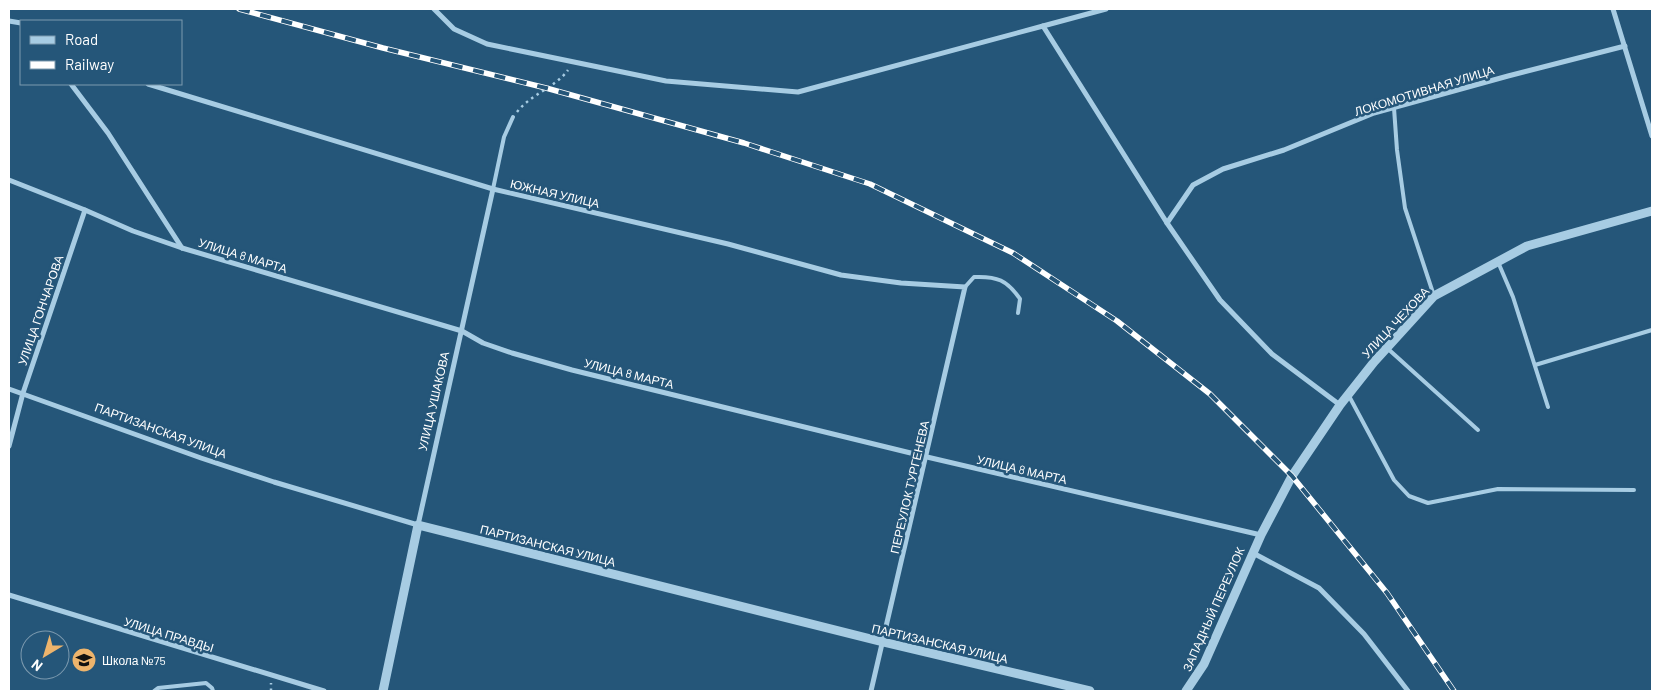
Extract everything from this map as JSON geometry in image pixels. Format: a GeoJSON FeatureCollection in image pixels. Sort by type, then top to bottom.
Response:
{"type":"FeatureCollection","features":[{"type":"Feature","properties":{"kind":"street"},"geometry":{"type":"LineString","coordinates":[[434,9],[454,29],[487,44],[666,80],[798,92],[1106,9]]}},
{"type":"Feature","properties":{"kind":"street"},"geometry":{"type":"LineString","coordinates":[[1613,9],[1652,136]]}},
{"type":"Feature","properties":{"kind":"street"},"geometry":{"type":"LineString","coordinates":[[1043,26],[1167,223],[1220,300],[1272,354],[1340,405]]}},
{"type":"Feature","properties":{"kind":"street","name":"ЛОКОМОТИВНАЯ УЛИЦА"},"geometry":{"type":"LineString","coordinates":[[1167,223],[1193,186],[1223,169],[1284,150],[1374,114],[1508,76],[1625,46]]}},
{"type":"Feature","properties":{"kind":"street"},"geometry":{"type":"LineString","coordinates":[[71,85],[108,133],[182,248]]}},
{"type":"Feature","properties":{"kind":"street","name":"ЮЖНАЯ УЛИЦА"},"geometry":{"type":"LineString","coordinates":[[151,85],[494,188],[728,244],[841,275],[901,283],[965,287]]}},
{"type":"Feature","properties":{"kind":"street","name":"УЛИЦА 8 МАРТА"},"geometry":{"type":"LineString","coordinates":[[9,180],[85,210],[132,232],[462,331],[483,343],[512,353],[572,370],[926,457],[1260,535]]}},
{"type":"Feature","properties":{"kind":"street","name":"УЛИЦА УШАКОВА"},"geometry":{"type":"LineString","coordinates":[[383,691],[418,525],[494,188]]}},
{"type":"Feature","properties":{"kind":"street","name":"УЛИЦА ГОНЧАРОВА"},"geometry":{"type":"LineString","coordinates":[[9,446],[23,393],[85,210]]}},
{"type":"Feature","properties":{"kind":"street","name":"УЛИЦА ЧЕХОВА"},"geometry":{"type":"LineString","coordinates":[[1260,535],[1292,476],[1348,394],[1434,296],[1527,246],[1652,211]]}},
{"type":"Feature","properties":{"kind":"street","name":"ПЕРЕУЛОК ТУРГЕНЕВА"},"geometry":{"type":"LineString","coordinates":[[871,691],[965,287]]}},
{"type":"Feature","properties":{"kind":"street","name":"ПАРТИЗАНСКАЯ УЛИЦА"},"geometry":{"type":"LineString","coordinates":[[9,389],[201,458],[418,525],[883,642],[1090,691]]}},
{"type":"Feature","properties":{"kind":"street","name":"ЗАПАДНЫЙ ПЕРЕУЛОК"},"geometry":{"type":"LineString","coordinates":[[1186,691],[1204,664],[1260,535]]}},
{"type":"Feature","properties":{"kind":"street"},"geometry":{"type":"LineString","coordinates":[[1253,553],[1319,588],[1364,634],[1408,691]]}},
{"type":"Feature","properties":{"kind":"street","name":"УЛИЦА ПРАВДЫ"},"geometry":{"type":"LineString","coordinates":[[9,595],[324,691]]}},
{"type":"Feature","properties":{"kind":"lane"},"geometry":{"type":"LineString","coordinates":[[1394,108],[1397,150],[1406,208],[1434,296]]}},
{"type":"Feature","properties":{"kind":"lane","name":"УЛИЦА УШАКОВА"},"geometry":{"type":"LineString","coordinates":[[494,188],[504,137],[512,117]]}},
{"type":"Feature","properties":{"kind":"lane"},"geometry":{"type":"LineString","coordinates":[[1498,262],[1513,297],[1548,407]]}},
{"type":"Feature","properties":{"kind":"lane"},"geometry":{"type":"LineString","coordinates":[[965,287],[974,277],[989,277],[1002,281],[1012,287],[1020,299],[1018,313]]}},
{"type":"Feature","properties":{"kind":"lane"},"geometry":{"type":"LineString","coordinates":[[1535,366],[1652,330]]}},
{"type":"Feature","properties":{"kind":"lane"},"geometry":{"type":"LineString","coordinates":[[1387,348],[1478,430]]}},
{"type":"Feature","properties":{"kind":"lane"},"geometry":{"type":"LineString","coordinates":[[1348,394],[1394,480],[1410,496],[1428,503],[1498,489],[1634,490]]}},
{"type":"Feature","properties":{"kind":"lane"},"geometry":{"type":"LineString","coordinates":[[154,691],[158,688],[206,684],[213,691]]}},
{"type":"Feature","properties":{"kind":"path"},"geometry":{"type":"LineString","coordinates":[[512,117],[525,102],[561,78],[572,61]]}},
{"type":"Feature","properties":{"kind":"railway"},"geometry":{"type":"LineString","coordinates":[[239,9],[383,48],[546,88],[744,143],[870,184],[1013,253],[1117,321],[1210,394],[1292,476],[1387,593],[1454,691]]}},
{"type":"Feature","properties":{"kind":"place","name":"Школа №75"},"geometry":{"type":"Point","coordinates":[84,660]}}]}
